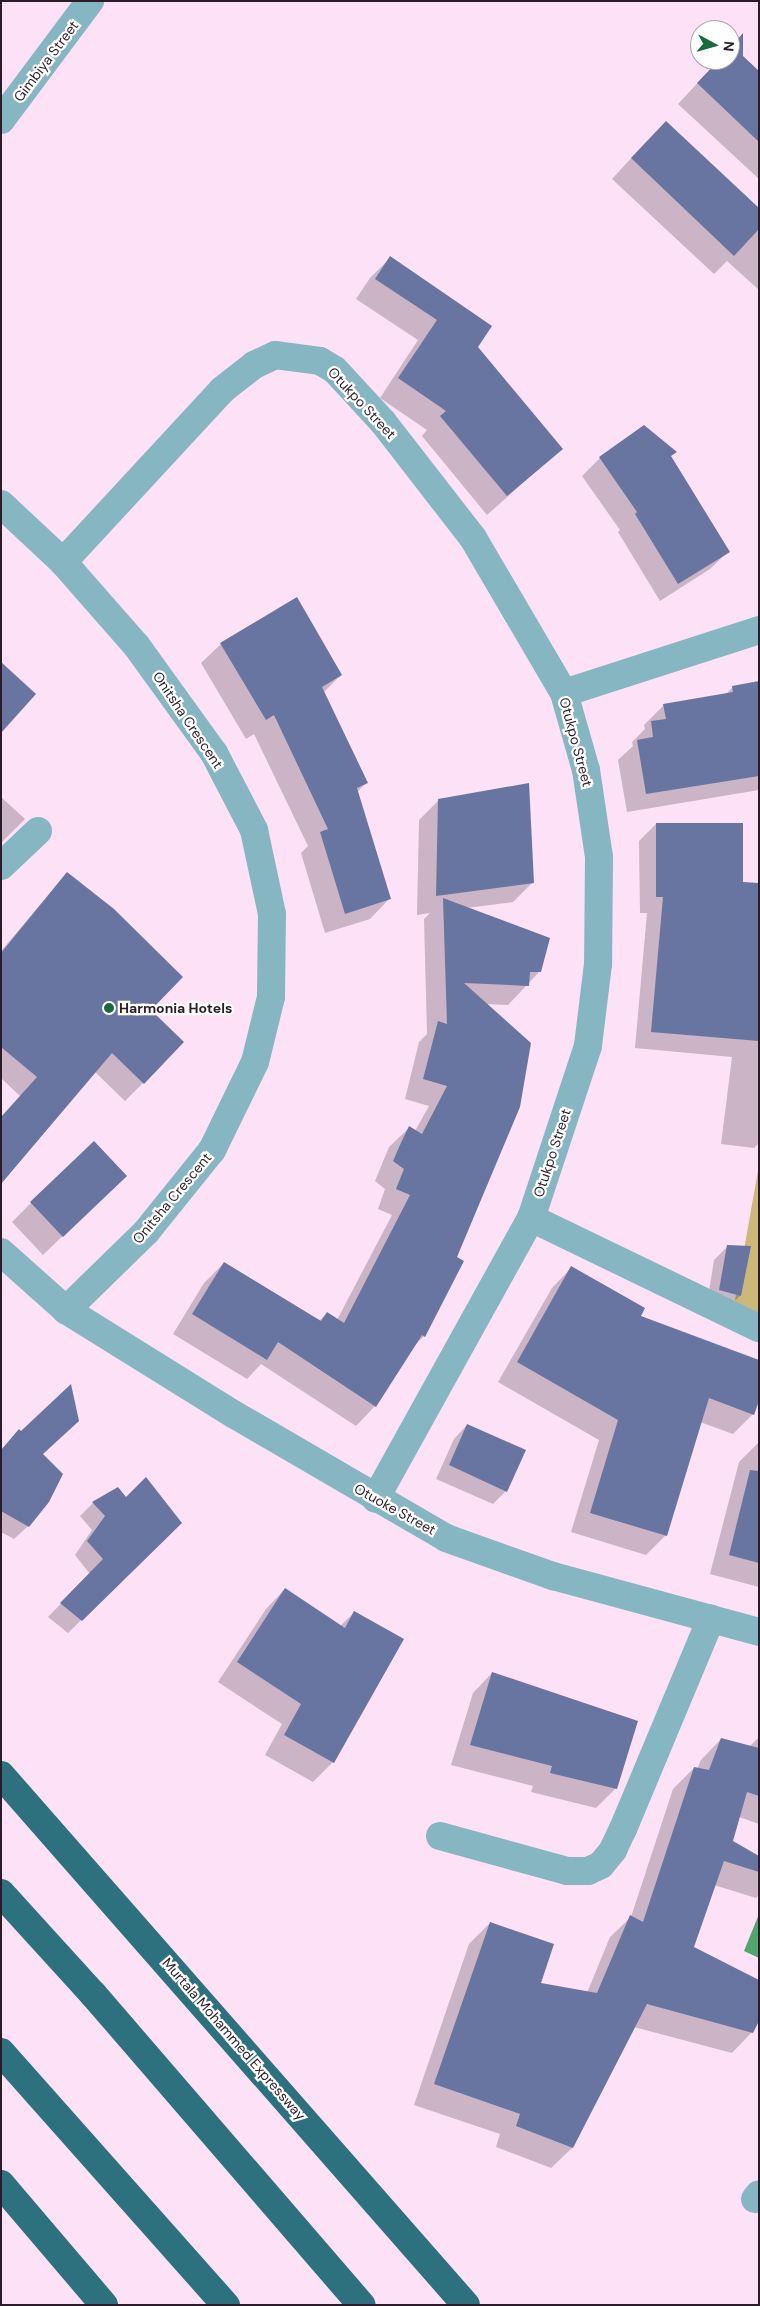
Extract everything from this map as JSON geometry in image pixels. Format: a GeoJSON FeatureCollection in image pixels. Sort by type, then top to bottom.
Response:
{"type":"FeatureCollection","features":[{"type":"Feature","properties":{"kind":"highway","name":"Murtala Mohammed Expressway"},"geometry":{"type":"LineString","coordinates":[[1,1775],[466,2305]]}},
{"type":"Feature","properties":{"kind":"highway"},"geometry":{"type":"LineString","coordinates":[[1,1893],[93,1994],[361,2305]]}},
{"type":"Feature","properties":{"kind":"highway"},"geometry":{"type":"LineString","coordinates":[[1,2052],[226,2305]]}},
{"type":"Feature","properties":{"kind":"highway"},"geometry":{"type":"LineString","coordinates":[[1,2184],[104,2305]]}},
{"type":"Feature","properties":{"kind":"street","name":"Gimbiya Street"},"geometry":{"type":"LineString","coordinates":[[1,120],[90,1]]}},
{"type":"Feature","properties":{"kind":"street","name":"Otukpo Street"},"geometry":{"type":"LineString","coordinates":[[63,562],[222,390],[254,365],[275,355],[320,361],[335,370],[383,422],[472,538],[564,693],[586,770],[599,857],[598,964],[588,1046],[531,1218],[375,1499]]}},
{"type":"Feature","properties":{"kind":"street","name":"Onitsha Crescent"},"geometry":{"type":"LineString","coordinates":[[1,504],[63,562],[136,646],[214,754],[254,830],[272,914],[271,997],[255,1062],[212,1150],[146,1232],[66,1310]]}},
{"type":"Feature","properties":{"kind":"street"},"geometry":{"type":"LineString","coordinates":[[564,693],[759,630]]}},
{"type":"Feature","properties":{"kind":"street"},"geometry":{"type":"LineString","coordinates":[[1,866],[38,831]]}},
{"type":"Feature","properties":{"kind":"street"},"geometry":{"type":"LineString","coordinates":[[531,1218],[759,1328]]}},
{"type":"Feature","properties":{"kind":"street"},"geometry":{"type":"LineString","coordinates":[[1,1252],[66,1310]]}},
{"type":"Feature","properties":{"kind":"street","name":"Otuoke Street"},"geometry":{"type":"LineString","coordinates":[[66,1310],[375,1499],[446,1538],[552,1576],[759,1632]]}},
{"type":"Feature","properties":{"kind":"street"},"geometry":{"type":"LineString","coordinates":[[440,1836],[567,1871],[588,1871],[601,1865],[614,1850],[711,1619]]}},
{"type":"Feature","properties":{"kind":"shaded area"},"geometry":{"type":"Polygon","coordinates":[[[759,1165],[759,1343],[730,1329],[759,1165]]]}},
{"type":"Feature","properties":{"kind":"shaded area"},"geometry":{"type":"Polygon","coordinates":[[[759,1914],[759,1958],[744,1951],[759,1914]]]}},
{"type":"Feature","properties":{"kind":"building"},"geometry":{"type":"Polygon","coordinates":[[[743,33],[743,56],[759,71],[759,142],[697,83],[709,70],[740,70],[740,36],[743,33]]]}},
{"type":"Feature","properties":{"kind":"building"},"geometry":{"type":"Polygon","coordinates":[[[666,121],[759,208],[759,229],[734,256],[631,158],[666,121]]]}},
{"type":"Feature","properties":{"kind":"building"},"geometry":{"type":"Polygon","coordinates":[[[390,256],[492,326],[478,347],[563,449],[507,496],[440,416],[446,411],[398,378],[437,320],[375,279],[390,256]]]}},
{"type":"Feature","properties":{"kind":"building"},"geometry":{"type":"Polygon","coordinates":[[[644,425],[677,452],[671,456],[730,552],[678,584],[635,514],[637,512],[599,457],[644,425]]]}},
{"type":"Feature","properties":{"kind":"building"},"geometry":{"type":"Polygon","coordinates":[[[297,597],[342,675],[322,687],[368,783],[357,788],[391,899],[345,914],[320,832],[328,829],[274,715],[266,720],[220,643],[297,597]]]}},
{"type":"Feature","properties":{"kind":"building"},"geometry":{"type":"Polygon","coordinates":[[[1,662],[36,694],[1,733],[1,662]]]}},
{"type":"Feature","properties":{"kind":"building"},"geometry":{"type":"Polygon","coordinates":[[[759,681],[759,776],[646,794],[637,740],[653,737],[651,721],[666,719],[663,704],[733,692],[732,686],[759,681]]]}},
{"type":"Feature","properties":{"kind":"building"},"geometry":{"type":"Polygon","coordinates":[[[529,783],[534,883],[436,896],[438,799],[529,783]]]}},
{"type":"Feature","properties":{"kind":"building"},"geometry":{"type":"Polygon","coordinates":[[[656,823],[743,823],[743,882],[759,883],[759,1041],[651,1032],[663,897],[656,897],[656,823]]]}},
{"type":"Feature","properties":{"kind":"building"},"geometry":{"type":"Polygon","coordinates":[[[67,872],[114,909],[183,977],[151,1010],[184,1042],[144,1084],[112,1053],[1,1184],[1,1117],[37,1077],[1,1047],[1,953],[67,872]]]}},
{"type":"Feature","properties":{"kind":"building"},"geometry":{"type":"Polygon","coordinates":[[[443,898],[550,938],[541,972],[530,972],[529,986],[464,983],[531,1043],[520,1107],[457,1257],[464,1261],[425,1337],[422,1335],[376,1407],[278,1342],[267,1360],[192,1314],[224,1262],[321,1321],[327,1312],[344,1323],[410,1195],[396,1189],[404,1169],[393,1161],[409,1126],[422,1134],[447,1086],[423,1079],[438,1021],[447,1024],[443,898]]]}},
{"type":"Feature","properties":{"kind":"building"},"geometry":{"type":"Polygon","coordinates":[[[94,1141],[127,1176],[63,1237],[30,1202],[94,1141]]]}},
{"type":"Feature","properties":{"kind":"building"},"geometry":{"type":"Polygon","coordinates":[[[727,1245],[751,1246],[741,1296],[719,1290],[727,1245]]]}},
{"type":"Feature","properties":{"kind":"building"},"geometry":{"type":"Polygon","coordinates":[[[571,1266],[645,1308],[641,1316],[759,1360],[759,1401],[754,1415],[709,1398],[667,1536],[590,1513],[618,1420],[517,1362],[571,1266]]]}},
{"type":"Feature","properties":{"kind":"building"},"geometry":{"type":"Polygon","coordinates":[[[71,1384],[79,1421],[43,1454],[63,1474],[49,1502],[29,1527],[1,1511],[1,1450],[19,1429],[21,1431],[71,1384]]]}},
{"type":"Feature","properties":{"kind":"building"},"geometry":{"type":"Polygon","coordinates":[[[467,1424],[526,1450],[507,1492],[449,1465],[467,1424]]]}},
{"type":"Feature","properties":{"kind":"building"},"geometry":{"type":"Polygon","coordinates":[[[750,1470],[759,1471],[759,1563],[729,1555],[750,1470]]]}},
{"type":"Feature","properties":{"kind":"building"},"geometry":{"type":"Polygon","coordinates":[[[146,1477],[182,1523],[82,1621],[60,1603],[103,1559],[87,1541],[105,1516],[92,1502],[118,1487],[126,1497],[146,1477]]]}},
{"type":"Feature","properties":{"kind":"building"},"geometry":{"type":"Polygon","coordinates":[[[285,1588],[345,1628],[354,1611],[404,1639],[334,1763],[284,1735],[301,1704],[237,1662],[285,1588]]]}},
{"type":"Feature","properties":{"kind":"building"},"geometry":{"type":"Polygon","coordinates":[[[492,1672],[638,1721],[617,1789],[550,1773],[552,1766],[470,1745],[492,1672]]]}},
{"type":"Feature","properties":{"kind":"building"},"geometry":{"type":"Polygon","coordinates":[[[721,1738],[759,1748],[759,1796],[747,1792],[733,1841],[759,1856],[759,1872],[724,1861],[694,1947],[759,1980],[759,2021],[753,2033],[647,2004],[573,2148],[516,2126],[520,2114],[434,2084],[490,1922],[554,1944],[541,1983],[597,1993],[630,1915],[643,1922],[694,1767],[709,1770],[721,1738]]]}},
{"type":"Feature","properties":{"kind":"place","name":"Harmonia Hotels"},"geometry":{"type":"Point","coordinates":[109,1008]}}]}
